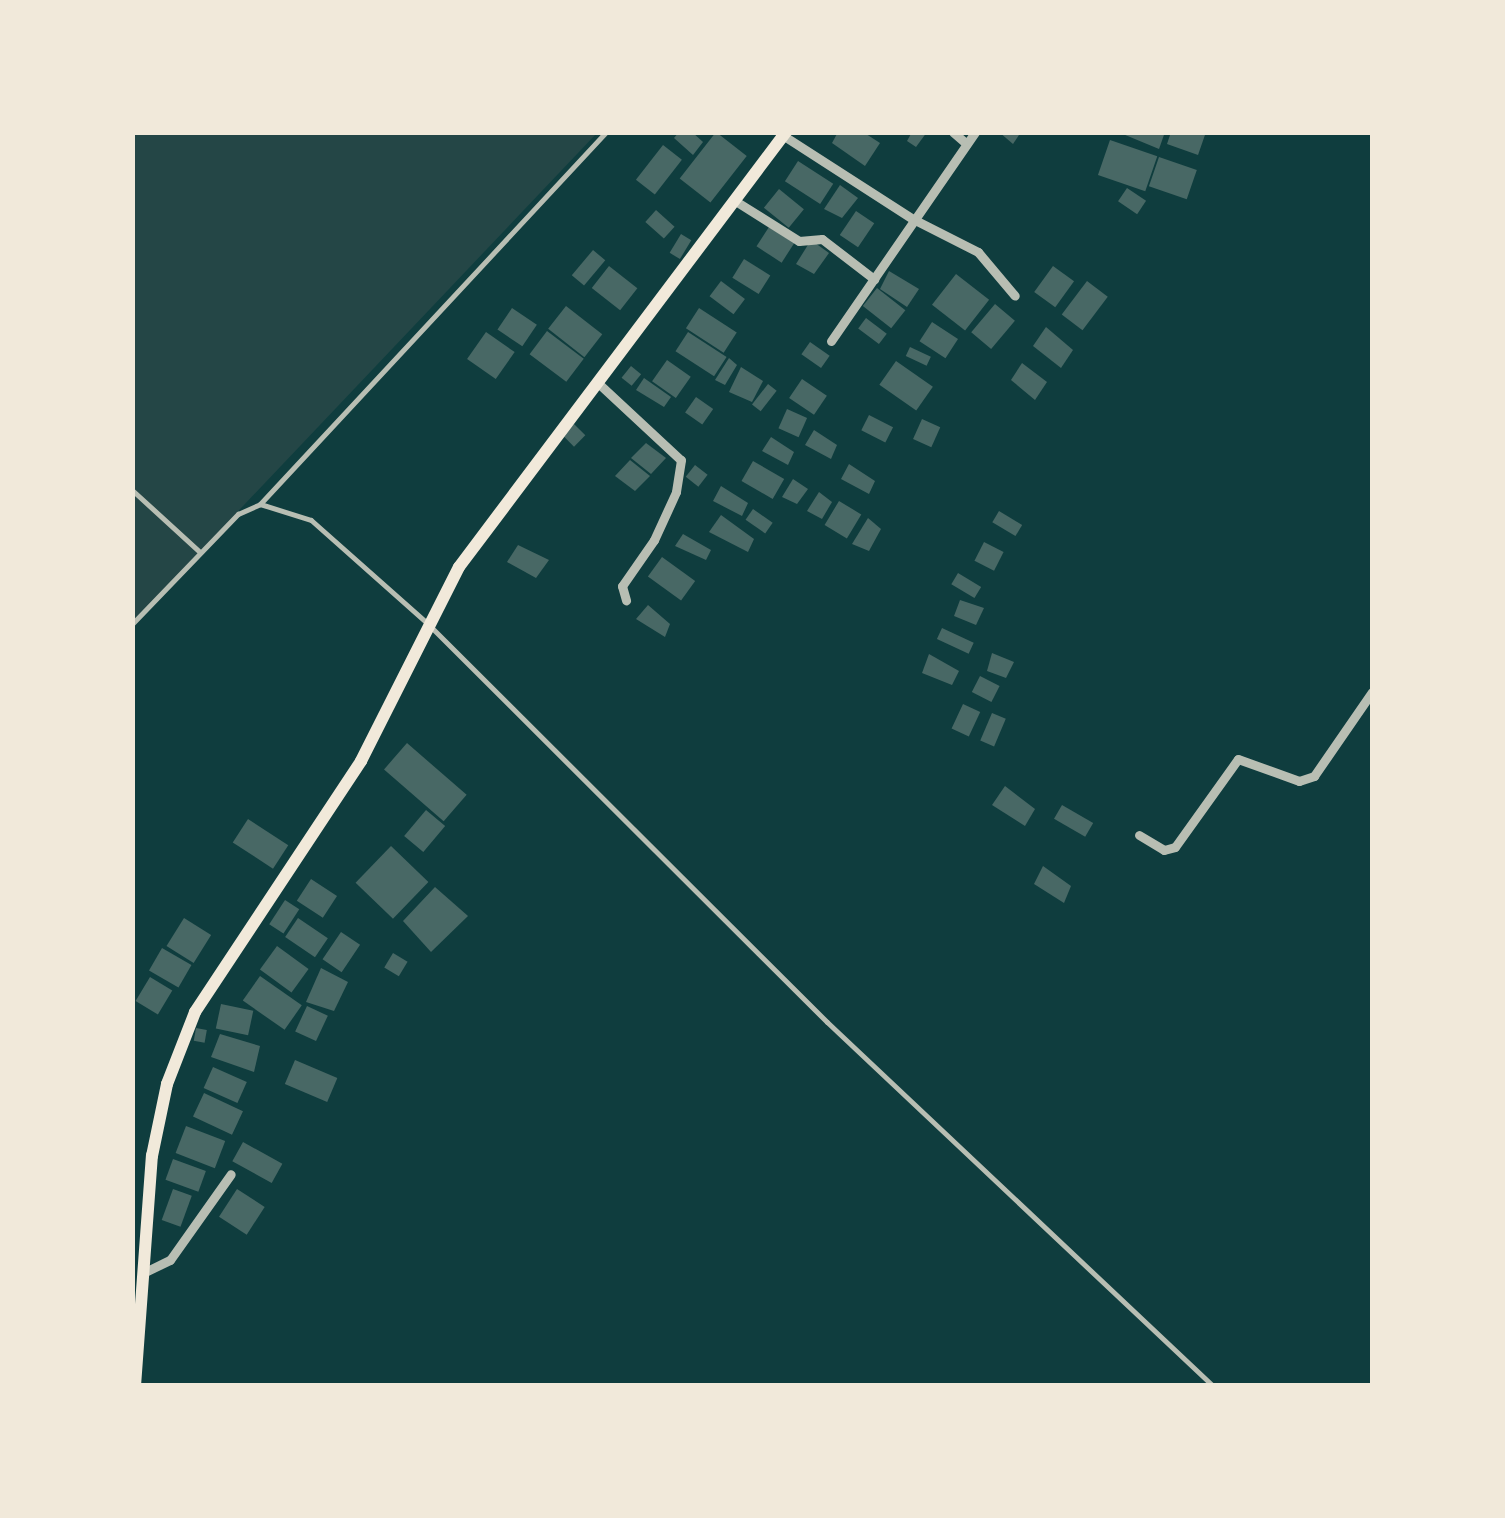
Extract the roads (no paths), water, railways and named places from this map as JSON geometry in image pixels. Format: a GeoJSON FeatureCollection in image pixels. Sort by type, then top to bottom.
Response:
{"type":"FeatureCollection","features":[{"type":"Feature","properties":{"kind":"main road"},"geometry":{"type":"LineString","coordinates":[[134,1386],[152,1156],[190,1021],[361,761],[427,623],[459,567],[785,134]]}},
{"type":"Feature","properties":{"kind":"street"},"geometry":{"type":"LineString","coordinates":[[953,132],[967,144]]}},
{"type":"Feature","properties":{"kind":"street"},"geometry":{"type":"LineString","coordinates":[[831,340],[975,132]]}},
{"type":"Feature","properties":{"kind":"street"},"geometry":{"type":"LineString","coordinates":[[785,134],[913,220],[978,252],[1014,296]]}},
{"type":"Feature","properties":{"kind":"street"},"geometry":{"type":"LineString","coordinates":[[737,202],[799,241],[822,238],[874,280]]}},
{"type":"Feature","properties":{"kind":"street"},"geometry":{"type":"LineString","coordinates":[[598,383],[681,460],[676,492],[654,540],[628,571],[626,600]]}},
{"type":"Feature","properties":{"kind":"street"},"geometry":{"type":"LineString","coordinates":[[1139,835],[1164,850],[1175,848],[1238,759],[1298,781],[1314,776],[1372,692]]}},
{"type":"Feature","properties":{"kind":"street"},"geometry":{"type":"LineString","coordinates":[[142,1274],[170,1260],[230,1174]]}},
{"type":"Feature","properties":{"kind":"lane"},"geometry":{"type":"LineString","coordinates":[[132,624],[238,514],[260,504],[606,132]]}},
{"type":"Feature","properties":{"kind":"lane"},"geometry":{"type":"LineString","coordinates":[[132,490],[200,552]]}},
{"type":"Feature","properties":{"kind":"lane"},"geometry":{"type":"LineString","coordinates":[[260,504],[310,520],[427,623],[827,1022],[1213,1386]]}}]}
